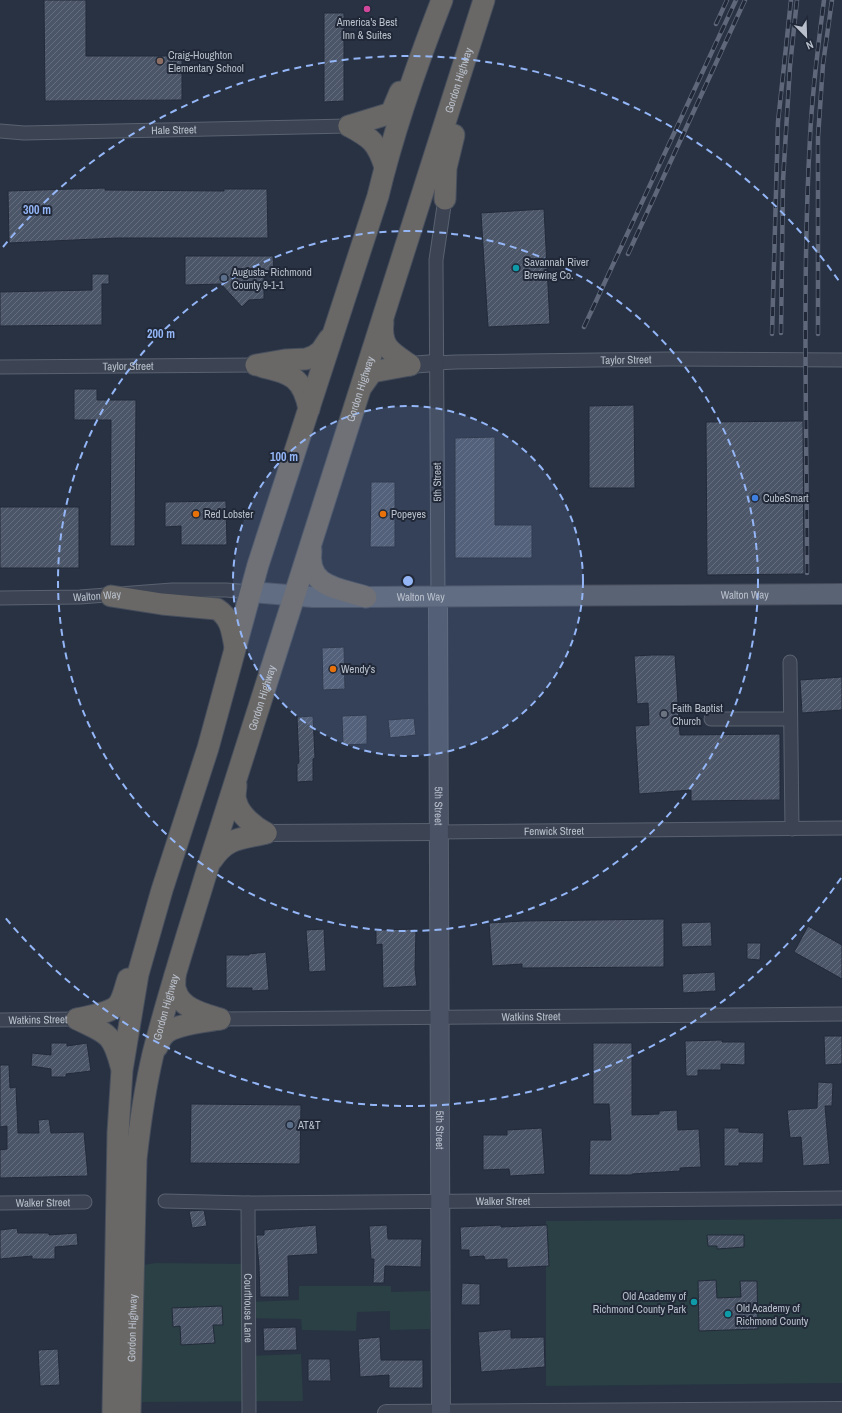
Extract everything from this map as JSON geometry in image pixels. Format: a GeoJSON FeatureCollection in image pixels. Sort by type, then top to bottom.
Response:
{"type":"FeatureCollection","features":[{"type":"Feature","properties":{"kind":"highway"},"geometry":{"type":"LineString","coordinates":[[426,45],[429,0]]}},
{"type":"Feature","properties":{"kind":"highway"},"geometry":{"type":"LineString","coordinates":[[349,126],[375,119],[392,111],[417,42],[441,0]]}},
{"type":"Feature","properties":{"kind":"highway","name":"Gordon Highway"},"geometry":{"type":"LineString","coordinates":[[130,1413],[122,1376],[118,1133],[122,1070],[138,974],[162,890],[208,748],[251,592],[308,409],[378,196],[385,167],[441,0]]}},
{"type":"Feature","properties":{"kind":"highway"},"geometry":{"type":"LineString","coordinates":[[445,199],[446,168],[481,9]]}},
{"type":"Feature","properties":{"kind":"highway","name":"Gordon Highway"},"geometry":{"type":"LineString","coordinates":[[113,1413],[122,1376],[136,1159],[141,1118],[153,1054],[209,864],[481,9]]}},
{"type":"Feature","properties":{"kind":"highway"},"geometry":{"type":"LineString","coordinates":[[349,126],[374,141],[380,152],[385,167]]}},
{"type":"Feature","properties":{"kind":"highway"},"geometry":{"type":"LineString","coordinates":[[384,314],[382,334],[386,346],[410,365]]}},
{"type":"Feature","properties":{"kind":"highway"},"geometry":{"type":"LineString","coordinates":[[256,365],[285,360],[306,359],[314,356],[332,336]]}},
{"type":"Feature","properties":{"kind":"highway"},"geometry":{"type":"LineString","coordinates":[[256,365],[285,372],[294,377],[305,392],[308,409]]}},
{"type":"Feature","properties":{"kind":"highway"},"geometry":{"type":"LineString","coordinates":[[358,394],[368,376],[372,372],[410,365]]}},
{"type":"Feature","properties":{"kind":"highway"},"geometry":{"type":"LineString","coordinates":[[313,538],[310,561],[314,574],[324,583],[366,597]]}},
{"type":"Feature","properties":{"kind":"highway"},"geometry":{"type":"LineString","coordinates":[[111,596],[162,604],[217,609],[223,613],[231,625],[235,647]]}},
{"type":"Feature","properties":{"kind":"highway"},"geometry":{"type":"LineString","coordinates":[[236,781],[235,801],[238,807],[256,827],[266,833]]}},
{"type":"Feature","properties":{"kind":"highway"},"geometry":{"type":"LineString","coordinates":[[209,864],[220,849],[233,840],[266,833]]}},
{"type":"Feature","properties":{"kind":"highway"},"geometry":{"type":"LineString","coordinates":[[77,1019],[91,1016],[117,1006],[122,997],[143,931],[162,890]]}},
{"type":"Feature","properties":{"kind":"highway"},"geometry":{"type":"LineString","coordinates":[[175,976],[176,991],[186,1004],[200,1012],[220,1019]]}},
{"type":"Feature","properties":{"kind":"highway"},"geometry":{"type":"LineString","coordinates":[[77,1019],[110,1036],[117,1051],[122,1070]]}},
{"type":"Feature","properties":{"kind":"highway"},"geometry":{"type":"LineString","coordinates":[[153,1054],[163,1035],[169,1031],[220,1019]]}},
{"type":"Feature","properties":{"kind":"main road","name":"Walton Way"},"geometry":{"type":"LineString","coordinates":[[251,592],[295,596],[366,597],[842,594]]}},
{"type":"Feature","properties":{"kind":"main road","name":"5th Street"},"geometry":{"type":"LineString","coordinates":[[438,597],[441,1413]]}},
{"type":"Feature","properties":{"kind":"street","name":"Hale Street"},"geometry":{"type":"LineString","coordinates":[[0,131],[24,133],[349,126]]}},
{"type":"Feature","properties":{"kind":"street","name":"5th Street"},"geometry":{"type":"LineString","coordinates":[[438,597],[436,260],[445,199]]}},
{"type":"Feature","properties":{"kind":"street","name":"Taylor Street"},"geometry":{"type":"LineString","coordinates":[[410,365],[456,362],[669,359],[842,360]]}},
{"type":"Feature","properties":{"kind":"street","name":"Taylor Street"},"geometry":{"type":"LineString","coordinates":[[0,367],[256,365]]}},
{"type":"Feature","properties":{"kind":"street","name":"Walton Way"},"geometry":{"type":"LineString","coordinates":[[0,598],[111,596],[172,590],[226,590],[251,592]]}},
{"type":"Feature","properties":{"kind":"street"},"geometry":{"type":"LineString","coordinates":[[790,662],[792,829]]}},
{"type":"Feature","properties":{"kind":"street"},"geometry":{"type":"LineString","coordinates":[[711,719],[790,719]]}},
{"type":"Feature","properties":{"kind":"street","name":"Fenwick Street"},"geometry":{"type":"LineString","coordinates":[[266,833],[842,828]]}},
{"type":"Feature","properties":{"kind":"street","name":"Watkins Street"},"geometry":{"type":"LineString","coordinates":[[220,1019],[842,1014]]}},
{"type":"Feature","properties":{"kind":"street","name":"Watkins Street"},"geometry":{"type":"LineString","coordinates":[[0,1020],[77,1019]]}},
{"type":"Feature","properties":{"kind":"street","name":"Walker Street"},"geometry":{"type":"LineString","coordinates":[[165,1201],[248,1204],[842,1198]]}},
{"type":"Feature","properties":{"kind":"street","name":"Walker Street"},"geometry":{"type":"LineString","coordinates":[[0,1203],[85,1202]]}},
{"type":"Feature","properties":{"kind":"street","name":"Courthouse Lane"},"geometry":{"type":"LineString","coordinates":[[248,1204],[248,1413]]}},
{"type":"Feature","properties":{"kind":"street"},"geometry":{"type":"LineString","coordinates":[[386,1413],[842,1410]]}},
{"type":"Feature","properties":{"kind":"green space","name":"Old Academy of Richmond County Park"},"geometry":{"type":"Polygon","coordinates":[[[842,1219],[842,1383],[546,1386],[546,1221],[842,1219]]]}},
{"type":"Feature","properties":{"kind":"green space"},"geometry":{"type":"Polygon","coordinates":[[[156,1263],[243,1264],[244,1302],[299,1300],[299,1286],[391,1286],[391,1292],[430,1291],[430,1329],[390,1330],[390,1311],[357,1312],[356,1331],[302,1330],[301,1319],[244,1318],[244,1356],[301,1354],[303,1401],[139,1402],[143,1265],[156,1263]]]}},
{"type":"Feature","properties":{"kind":"building"},"geometry":{"type":"Polygon","coordinates":[[[44,0],[86,0],[86,56],[182,56],[182,100],[45,101],[44,0]]]}},
{"type":"Feature","properties":{"kind":"building"},"geometry":{"type":"Polygon","coordinates":[[[324,13],[344,13],[344,101],[324,102],[324,13]]]}},
{"type":"Feature","properties":{"kind":"building"},"geometry":{"type":"Polygon","coordinates":[[[105,188],[105,190],[224,191],[224,189],[267,189],[268,238],[117,238],[9,243],[8,191],[105,188]]]}},
{"type":"Feature","properties":{"kind":"building","name":"Savannah River Brewing Co."},"geometry":{"type":"Polygon","coordinates":[[[544,209],[550,324],[488,327],[481,213],[544,209]]]}},
{"type":"Feature","properties":{"kind":"building","name":"Augusta- Richmond County 9-1-1"},"geometry":{"type":"Polygon","coordinates":[[[185,256],[273,256],[274,271],[264,271],[264,299],[249,300],[242,307],[221,284],[185,285],[185,256]]]}},
{"type":"Feature","properties":{"kind":"building"},"geometry":{"type":"Polygon","coordinates":[[[92,274],[109,274],[109,284],[102,284],[102,325],[0,326],[0,292],[92,290],[92,274]]]}},
{"type":"Feature","properties":{"kind":"building"},"geometry":{"type":"Polygon","coordinates":[[[74,389],[97,389],[97,400],[136,400],[135,546],[110,546],[111,420],[74,420],[74,389]]]}},
{"type":"Feature","properties":{"kind":"building"},"geometry":{"type":"Polygon","coordinates":[[[634,405],[635,488],[589,488],[589,406],[634,405]]]}},
{"type":"Feature","properties":{"kind":"building","name":"CubeSmart"},"geometry":{"type":"Polygon","coordinates":[[[803,421],[804,574],[707,575],[706,422],[803,421]]]}},
{"type":"Feature","properties":{"kind":"building"},"geometry":{"type":"Polygon","coordinates":[[[495,437],[495,525],[532,525],[532,558],[455,558],[455,438],[495,437]]]}},
{"type":"Feature","properties":{"kind":"building","name":"Popeyes"},"geometry":{"type":"Polygon","coordinates":[[[371,482],[395,482],[395,547],[370,547],[371,482]]]}},
{"type":"Feature","properties":{"kind":"building","name":"Red Lobster"},"geometry":{"type":"Polygon","coordinates":[[[226,501],[227,545],[181,545],[181,526],[165,527],[165,502],[226,501]]]}},
{"type":"Feature","properties":{"kind":"building"},"geometry":{"type":"Polygon","coordinates":[[[0,507],[79,507],[79,568],[0,568],[0,507]]]}},
{"type":"Feature","properties":{"kind":"building","name":"Wendy's"},"geometry":{"type":"Polygon","coordinates":[[[344,647],[345,689],[323,690],[322,648],[344,647]]]}},
{"type":"Feature","properties":{"kind":"building"},"geometry":{"type":"Polygon","coordinates":[[[675,655],[680,735],[780,734],[780,800],[691,801],[691,790],[639,794],[635,726],[649,725],[648,703],[637,704],[634,656],[675,655]]]}},
{"type":"Feature","properties":{"kind":"building"},"geometry":{"type":"Polygon","coordinates":[[[842,677],[842,710],[802,713],[800,680],[842,677]]]}},
{"type":"Feature","properties":{"kind":"building"},"geometry":{"type":"Polygon","coordinates":[[[367,715],[367,744],[343,745],[342,716],[367,715]]]}},
{"type":"Feature","properties":{"kind":"building"},"geometry":{"type":"Polygon","coordinates":[[[313,716],[315,758],[313,759],[313,781],[297,782],[297,764],[299,763],[297,717],[313,716]]]}},
{"type":"Feature","properties":{"kind":"building"},"geometry":{"type":"Polygon","coordinates":[[[414,718],[416,735],[390,738],[388,720],[414,718]]]}},
{"type":"Feature","properties":{"kind":"building"},"geometry":{"type":"Polygon","coordinates":[[[664,919],[664,967],[522,968],[522,964],[492,966],[489,923],[523,921],[664,919]]]}},
{"type":"Feature","properties":{"kind":"building"},"geometry":{"type":"Polygon","coordinates":[[[711,922],[712,946],[682,947],[681,923],[711,922]]]}},
{"type":"Feature","properties":{"kind":"building"},"geometry":{"type":"Polygon","coordinates":[[[808,926],[842,945],[842,979],[794,952],[808,926]]]}},
{"type":"Feature","properties":{"kind":"building"},"geometry":{"type":"Polygon","coordinates":[[[324,929],[326,971],[309,972],[306,930],[324,929]]]}},
{"type":"Feature","properties":{"kind":"building"},"geometry":{"type":"Polygon","coordinates":[[[416,929],[415,969],[417,986],[383,988],[382,944],[376,945],[376,930],[416,929]]]}},
{"type":"Feature","properties":{"kind":"building"},"geometry":{"type":"Polygon","coordinates":[[[747,943],[761,943],[760,960],[747,959],[747,943]]]}},
{"type":"Feature","properties":{"kind":"building"},"geometry":{"type":"Polygon","coordinates":[[[266,952],[269,990],[252,991],[252,988],[226,988],[226,955],[249,955],[266,952]]]}},
{"type":"Feature","properties":{"kind":"building"},"geometry":{"type":"Polygon","coordinates":[[[715,972],[716,991],[683,993],[682,974],[715,972]]]}},
{"type":"Feature","properties":{"kind":"building"},"geometry":{"type":"Polygon","coordinates":[[[824,1036],[842,1036],[842,1064],[825,1065],[824,1036]]]}},
{"type":"Feature","properties":{"kind":"building"},"geometry":{"type":"Polygon","coordinates":[[[722,1040],[722,1042],[745,1042],[745,1065],[721,1064],[721,1070],[698,1070],[698,1076],[686,1076],[685,1041],[722,1040]]]}},
{"type":"Feature","properties":{"kind":"building"},"geometry":{"type":"Polygon","coordinates":[[[51,1043],[67,1043],[67,1046],[87,1043],[91,1071],[66,1074],[66,1077],[51,1077],[51,1069],[31,1066],[32,1053],[51,1055],[51,1043]]]}},
{"type":"Feature","properties":{"kind":"building"},"geometry":{"type":"Polygon","coordinates":[[[593,1043],[632,1043],[632,1115],[659,1114],[659,1111],[677,1110],[678,1130],[699,1129],[701,1167],[680,1168],[680,1171],[632,1175],[589,1175],[590,1140],[611,1140],[609,1104],[593,1104],[593,1043]]]}},
{"type":"Feature","properties":{"kind":"building"},"geometry":{"type":"Polygon","coordinates":[[[0,1065],[9,1065],[10,1088],[16,1087],[18,1133],[39,1133],[38,1120],[49,1119],[51,1133],[84,1132],[88,1176],[0,1178],[0,1150],[7,1149],[7,1126],[0,1127],[0,1065]]]}},
{"type":"Feature","properties":{"kind":"building"},"geometry":{"type":"Polygon","coordinates":[[[818,1082],[833,1083],[832,1106],[825,1106],[830,1164],[803,1166],[801,1137],[790,1138],[787,1110],[817,1108],[818,1082]]]}},
{"type":"Feature","properties":{"kind":"building"},"geometry":{"type":"Polygon","coordinates":[[[191,1104],[301,1105],[300,1164],[190,1163],[191,1104]]]}},
{"type":"Feature","properties":{"kind":"building"},"geometry":{"type":"Polygon","coordinates":[[[542,1128],[545,1174],[510,1176],[509,1169],[483,1170],[483,1135],[507,1135],[507,1130],[542,1128]]]}},
{"type":"Feature","properties":{"kind":"building"},"geometry":{"type":"Polygon","coordinates":[[[724,1128],[739,1128],[739,1132],[764,1133],[763,1163],[739,1163],[739,1166],[724,1166],[724,1128]]]}},
{"type":"Feature","properties":{"kind":"building"},"geometry":{"type":"Polygon","coordinates":[[[204,1210],[207,1226],[192,1228],[189,1211],[204,1210]]]}},
{"type":"Feature","properties":{"kind":"building"},"geometry":{"type":"Polygon","coordinates":[[[316,1225],[318,1254],[288,1256],[289,1297],[260,1297],[256,1235],[264,1235],[264,1230],[316,1225]]]}},
{"type":"Feature","properties":{"kind":"building"},"geometry":{"type":"Polygon","coordinates":[[[387,1225],[388,1239],[422,1239],[421,1267],[385,1266],[384,1283],[373,1283],[374,1259],[371,1259],[369,1226],[387,1225]]]}},
{"type":"Feature","properties":{"kind":"building"},"geometry":{"type":"Polygon","coordinates":[[[501,1225],[501,1227],[547,1225],[549,1266],[507,1268],[507,1259],[485,1260],[484,1256],[469,1257],[469,1250],[461,1250],[460,1227],[501,1225]]]}},
{"type":"Feature","properties":{"kind":"building"},"geometry":{"type":"Polygon","coordinates":[[[17,1228],[18,1233],[49,1233],[49,1235],[77,1233],[78,1245],[55,1247],[55,1259],[32,1259],[32,1256],[0,1259],[0,1230],[17,1228]]]}},
{"type":"Feature","properties":{"kind":"building"},"geometry":{"type":"Polygon","coordinates":[[[707,1235],[744,1235],[744,1247],[717,1249],[717,1246],[708,1246],[707,1235]]]}},
{"type":"Feature","properties":{"kind":"building","name":"Old Academy of Richmond County"},"geometry":{"type":"Polygon","coordinates":[[[716,1280],[717,1298],[741,1297],[740,1281],[757,1281],[758,1329],[699,1331],[698,1281],[716,1280]]]}},
{"type":"Feature","properties":{"kind":"building"},"geometry":{"type":"Polygon","coordinates":[[[462,1283],[480,1284],[480,1305],[461,1305],[462,1283]]]}},
{"type":"Feature","properties":{"kind":"building"},"geometry":{"type":"Polygon","coordinates":[[[222,1306],[223,1325],[213,1325],[215,1343],[181,1345],[180,1326],[173,1327],[172,1308],[222,1306]]]}},
{"type":"Feature","properties":{"kind":"building"},"geometry":{"type":"Polygon","coordinates":[[[296,1327],[297,1350],[264,1351],[263,1328],[296,1327]]]}},
{"type":"Feature","properties":{"kind":"building"},"geometry":{"type":"Polygon","coordinates":[[[511,1329],[511,1338],[544,1337],[545,1367],[481,1372],[478,1332],[511,1329]]]}},
{"type":"Feature","properties":{"kind":"building"},"geometry":{"type":"Polygon","coordinates":[[[380,1337],[381,1360],[423,1360],[423,1388],[389,1388],[389,1375],[360,1377],[358,1339],[380,1337]]]}},
{"type":"Feature","properties":{"kind":"building"},"geometry":{"type":"Polygon","coordinates":[[[58,1349],[60,1385],[40,1386],[38,1350],[58,1349]]]}},
{"type":"Feature","properties":{"kind":"building"},"geometry":{"type":"Polygon","coordinates":[[[308,1359],[330,1359],[331,1381],[308,1381],[308,1359]]]}},
{"type":"Feature","properties":{"kind":"railway"},"geometry":{"type":"LineString","coordinates":[[716,24],[727,0]]}},
{"type":"Feature","properties":{"kind":"railway"},"geometry":{"type":"LineString","coordinates":[[584,327],[736,0]]}},
{"type":"Feature","properties":{"kind":"railway"},"geometry":{"type":"LineString","coordinates":[[628,254],[745,0]]}},
{"type":"Feature","properties":{"kind":"railway"},"geometry":{"type":"LineString","coordinates":[[772,334],[778,122],[791,0]]}},
{"type":"Feature","properties":{"kind":"railway"},"geometry":{"type":"LineString","coordinates":[[781,333],[783,181],[790,66],[797,0]]}},
{"type":"Feature","properties":{"kind":"railway"},"geometry":{"type":"LineString","coordinates":[[807,573],[806,247],[812,104],[824,0]]}},
{"type":"Feature","properties":{"kind":"railway"},"geometry":{"type":"LineString","coordinates":[[818,334],[818,137],[823,64],[832,0]]}},
{"type":"Feature","properties":{"kind":"place","name":"America's Best Inn & Suites"},"geometry":{"type":"Point","coordinates":[367,9]}},
{"type":"Feature","properties":{"kind":"place","name":"Craig-Houghton Elementary School"},"geometry":{"type":"Point","coordinates":[160,61]}},
{"type":"Feature","properties":{"kind":"place","name":"Savannah River Brewing Co."},"geometry":{"type":"Point","coordinates":[516,268]}},
{"type":"Feature","properties":{"kind":"place","name":"Augusta- Richmond County 9-1-1"},"geometry":{"type":"Point","coordinates":[224,278]}},
{"type":"Feature","properties":{"kind":"place","name":"CubeSmart"},"geometry":{"type":"Point","coordinates":[755,498]}},
{"type":"Feature","properties":{"kind":"place","name":"Red Lobster"},"geometry":{"type":"Point","coordinates":[196,514]}},
{"type":"Feature","properties":{"kind":"place","name":"Popeyes"},"geometry":{"type":"Point","coordinates":[383,514]}},
{"type":"Feature","properties":{"kind":"place","name":"Wendy's"},"geometry":{"type":"Point","coordinates":[333,669]}},
{"type":"Feature","properties":{"kind":"place","name":"Faith Baptist Church"},"geometry":{"type":"Point","coordinates":[664,714]}},
{"type":"Feature","properties":{"kind":"place","name":"AT&T"},"geometry":{"type":"Point","coordinates":[290,1125]}},
{"type":"Feature","properties":{"kind":"place","name":"Old Academy of Richmond County Park"},"geometry":{"type":"Point","coordinates":[694,1302]}},
{"type":"Feature","properties":{"kind":"place","name":"Old Academy of Richmond County"},"geometry":{"type":"Point","coordinates":[728,1314]}}]}
